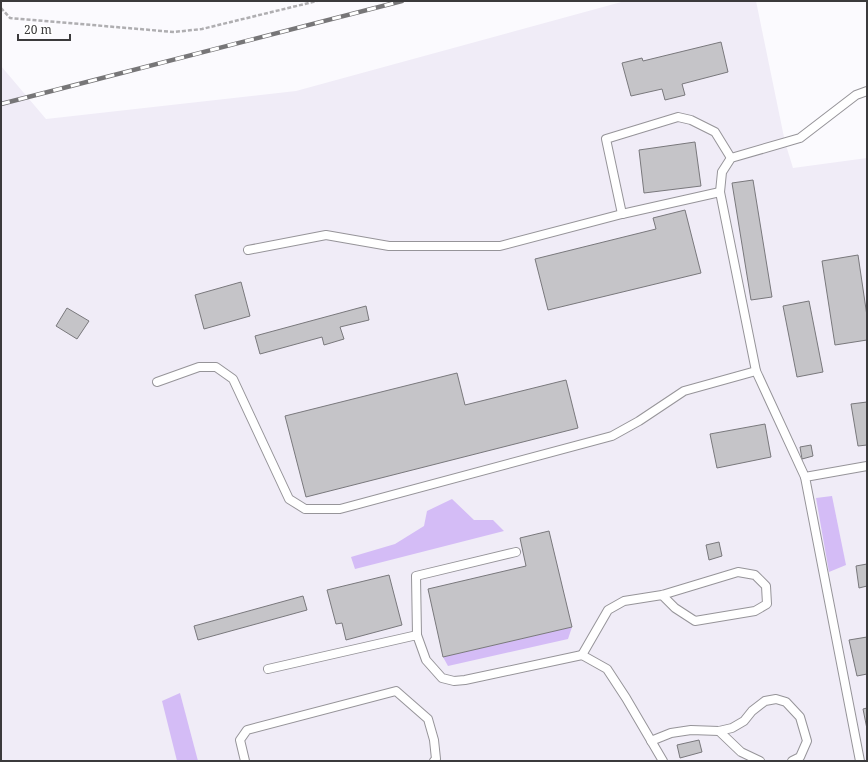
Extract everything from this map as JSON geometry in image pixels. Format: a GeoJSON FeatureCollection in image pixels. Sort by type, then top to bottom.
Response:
{"type":"FeatureCollection","features":[{"type":"Feature","properties":{"kind":"lane"},"geometry":{"type":"LineString","coordinates":[[860,761],[805,477],[756,370],[720,192],[722,172],[731,158],[800,138],[856,95],[867,91]]}},
{"type":"Feature","properties":{"kind":"lane"},"geometry":{"type":"LineString","coordinates":[[622,214],[606,139],[678,117],[691,120],[715,132],[731,158]]}},
{"type":"Feature","properties":{"kind":"lane"},"geometry":{"type":"LineString","coordinates":[[248,250],[326,235],[389,246],[500,246],[622,214],[720,192]]}},
{"type":"Feature","properties":{"kind":"lane"},"geometry":{"type":"LineString","coordinates":[[157,382],[199,367],[216,367],[233,379],[289,499],[305,509],[340,509],[612,436],[639,421],[684,391],[756,370]]}},
{"type":"Feature","properties":{"kind":"lane"},"geometry":{"type":"LineString","coordinates":[[805,477],[867,466]]}},
{"type":"Feature","properties":{"kind":"lane"},"geometry":{"type":"LineString","coordinates":[[516,552],[416,576],[417,635],[426,660],[442,678],[454,681],[465,680],[582,655],[607,669],[663,761]]}},
{"type":"Feature","properties":{"kind":"lane"},"geometry":{"type":"LineString","coordinates":[[582,655],[608,610],[624,601],[662,595],[738,572],[755,575],[766,586],[767,604],[755,611],[695,621],[675,608],[662,595]]}},
{"type":"Feature","properties":{"kind":"lane"},"geometry":{"type":"LineString","coordinates":[[268,669],[417,635]]}},
{"type":"Feature","properties":{"kind":"lane"},"geometry":{"type":"LineString","coordinates":[[245,761],[240,740],[247,730],[396,691],[428,719],[434,740],[436,758],[434,761]]}},
{"type":"Feature","properties":{"kind":"lane"},"geometry":{"type":"LineString","coordinates":[[651,740],[671,733],[692,730],[719,731],[732,728],[744,721],[752,711],[765,701],[776,699],[786,702],[800,717],[807,741],[800,757],[792,761]]}},
{"type":"Feature","properties":{"kind":"lane"},"geometry":{"type":"LineString","coordinates":[[719,731],[740,752],[760,761]]}},
{"type":"Feature","properties":{"kind":"path"},"geometry":{"type":"LineString","coordinates":[[1,8],[10,18],[174,32],[202,29],[317,1]]}},
{"type":"Feature","properties":{"kind":"shaded area"},"geometry":{"type":"Polygon","coordinates":[[[625,1],[756,1],[785,142],[793,168],[867,158],[867,761],[1,761],[1,66],[46,119],[296,91],[625,1]]]}},
{"type":"Feature","properties":{"kind":"shaded area"},"geometry":{"type":"Polygon","coordinates":[[[832,496],[846,565],[829,572],[816,498],[832,496]]]}},
{"type":"Feature","properties":{"kind":"shaded area"},"geometry":{"type":"Polygon","coordinates":[[[452,499],[474,520],[493,520],[504,531],[355,569],[351,557],[395,544],[424,526],[427,511],[452,499]]]}},
{"type":"Feature","properties":{"kind":"shaded area"},"geometry":{"type":"Polygon","coordinates":[[[572,627],[568,639],[448,666],[443,657],[572,627]]]}},
{"type":"Feature","properties":{"kind":"shaded area"},"geometry":{"type":"Polygon","coordinates":[[[180,693],[198,761],[177,761],[162,701],[180,693]]]}},
{"type":"Feature","properties":{"kind":"building"},"geometry":{"type":"Polygon","coordinates":[[[721,42],[728,72],[682,84],[685,95],[665,100],[662,89],[631,96],[622,63],[642,58],[643,61],[721,42]]]}},
{"type":"Feature","properties":{"kind":"building"},"geometry":{"type":"Polygon","coordinates":[[[695,142],[701,186],[644,193],[639,150],[695,142]]]}},
{"type":"Feature","properties":{"kind":"building"},"geometry":{"type":"Polygon","coordinates":[[[753,180],[772,297],[751,300],[732,183],[753,180]]]}},
{"type":"Feature","properties":{"kind":"building"},"geometry":{"type":"Polygon","coordinates":[[[685,210],[701,273],[548,310],[535,259],[656,229],[653,218],[685,210]]]}},
{"type":"Feature","properties":{"kind":"building"},"geometry":{"type":"Polygon","coordinates":[[[858,255],[867,316],[867,340],[835,345],[822,261],[858,255]]]}},
{"type":"Feature","properties":{"kind":"building"},"geometry":{"type":"Polygon","coordinates":[[[241,282],[250,316],[204,329],[195,295],[241,282]]]}},
{"type":"Feature","properties":{"kind":"building"},"geometry":{"type":"Polygon","coordinates":[[[809,301],[823,372],[797,377],[783,306],[809,301]]]}},
{"type":"Feature","properties":{"kind":"building"},"geometry":{"type":"Polygon","coordinates":[[[366,306],[369,320],[340,327],[344,339],[324,345],[322,337],[260,354],[255,336],[366,306]]]}},
{"type":"Feature","properties":{"kind":"building"},"geometry":{"type":"Polygon","coordinates":[[[67,308],[89,321],[77,339],[56,326],[67,308]]]}},
{"type":"Feature","properties":{"kind":"building"},"geometry":{"type":"Polygon","coordinates":[[[457,373],[465,405],[566,380],[578,428],[306,497],[285,416],[457,373]]]}},
{"type":"Feature","properties":{"kind":"building"},"geometry":{"type":"Polygon","coordinates":[[[867,402],[867,445],[858,446],[851,404],[867,402]]]}},
{"type":"Feature","properties":{"kind":"building"},"geometry":{"type":"Polygon","coordinates":[[[765,424],[771,457],[717,468],[710,434],[765,424]]]}},
{"type":"Feature","properties":{"kind":"building"},"geometry":{"type":"Polygon","coordinates":[[[811,445],[813,456],[802,459],[800,447],[811,445]]]}},
{"type":"Feature","properties":{"kind":"building"},"geometry":{"type":"Polygon","coordinates":[[[549,531],[572,627],[443,657],[428,589],[526,566],[520,538],[549,531]]]}},
{"type":"Feature","properties":{"kind":"building"},"geometry":{"type":"Polygon","coordinates":[[[719,542],[722,556],[709,560],[706,545],[719,542]]]}},
{"type":"Feature","properties":{"kind":"building"},"geometry":{"type":"Polygon","coordinates":[[[867,564],[867,586],[859,588],[856,566],[867,564]]]}},
{"type":"Feature","properties":{"kind":"building"},"geometry":{"type":"Polygon","coordinates":[[[389,575],[402,625],[346,640],[342,623],[336,624],[327,590],[389,575]]]}},
{"type":"Feature","properties":{"kind":"building"},"geometry":{"type":"Polygon","coordinates":[[[303,596],[307,610],[198,640],[194,626],[303,596]]]}},
{"type":"Feature","properties":{"kind":"building"},"geometry":{"type":"Polygon","coordinates":[[[867,637],[867,674],[857,676],[849,640],[867,637]]]}},
{"type":"Feature","properties":{"kind":"building"},"geometry":{"type":"Polygon","coordinates":[[[867,708],[867,729],[863,709],[867,708]]]}},
{"type":"Feature","properties":{"kind":"building"},"geometry":{"type":"Polygon","coordinates":[[[699,740],[702,752],[680,758],[677,745],[699,740]]]}},
{"type":"Feature","properties":{"kind":"railway"},"geometry":{"type":"LineString","coordinates":[[1,104],[402,1]]}}]}
